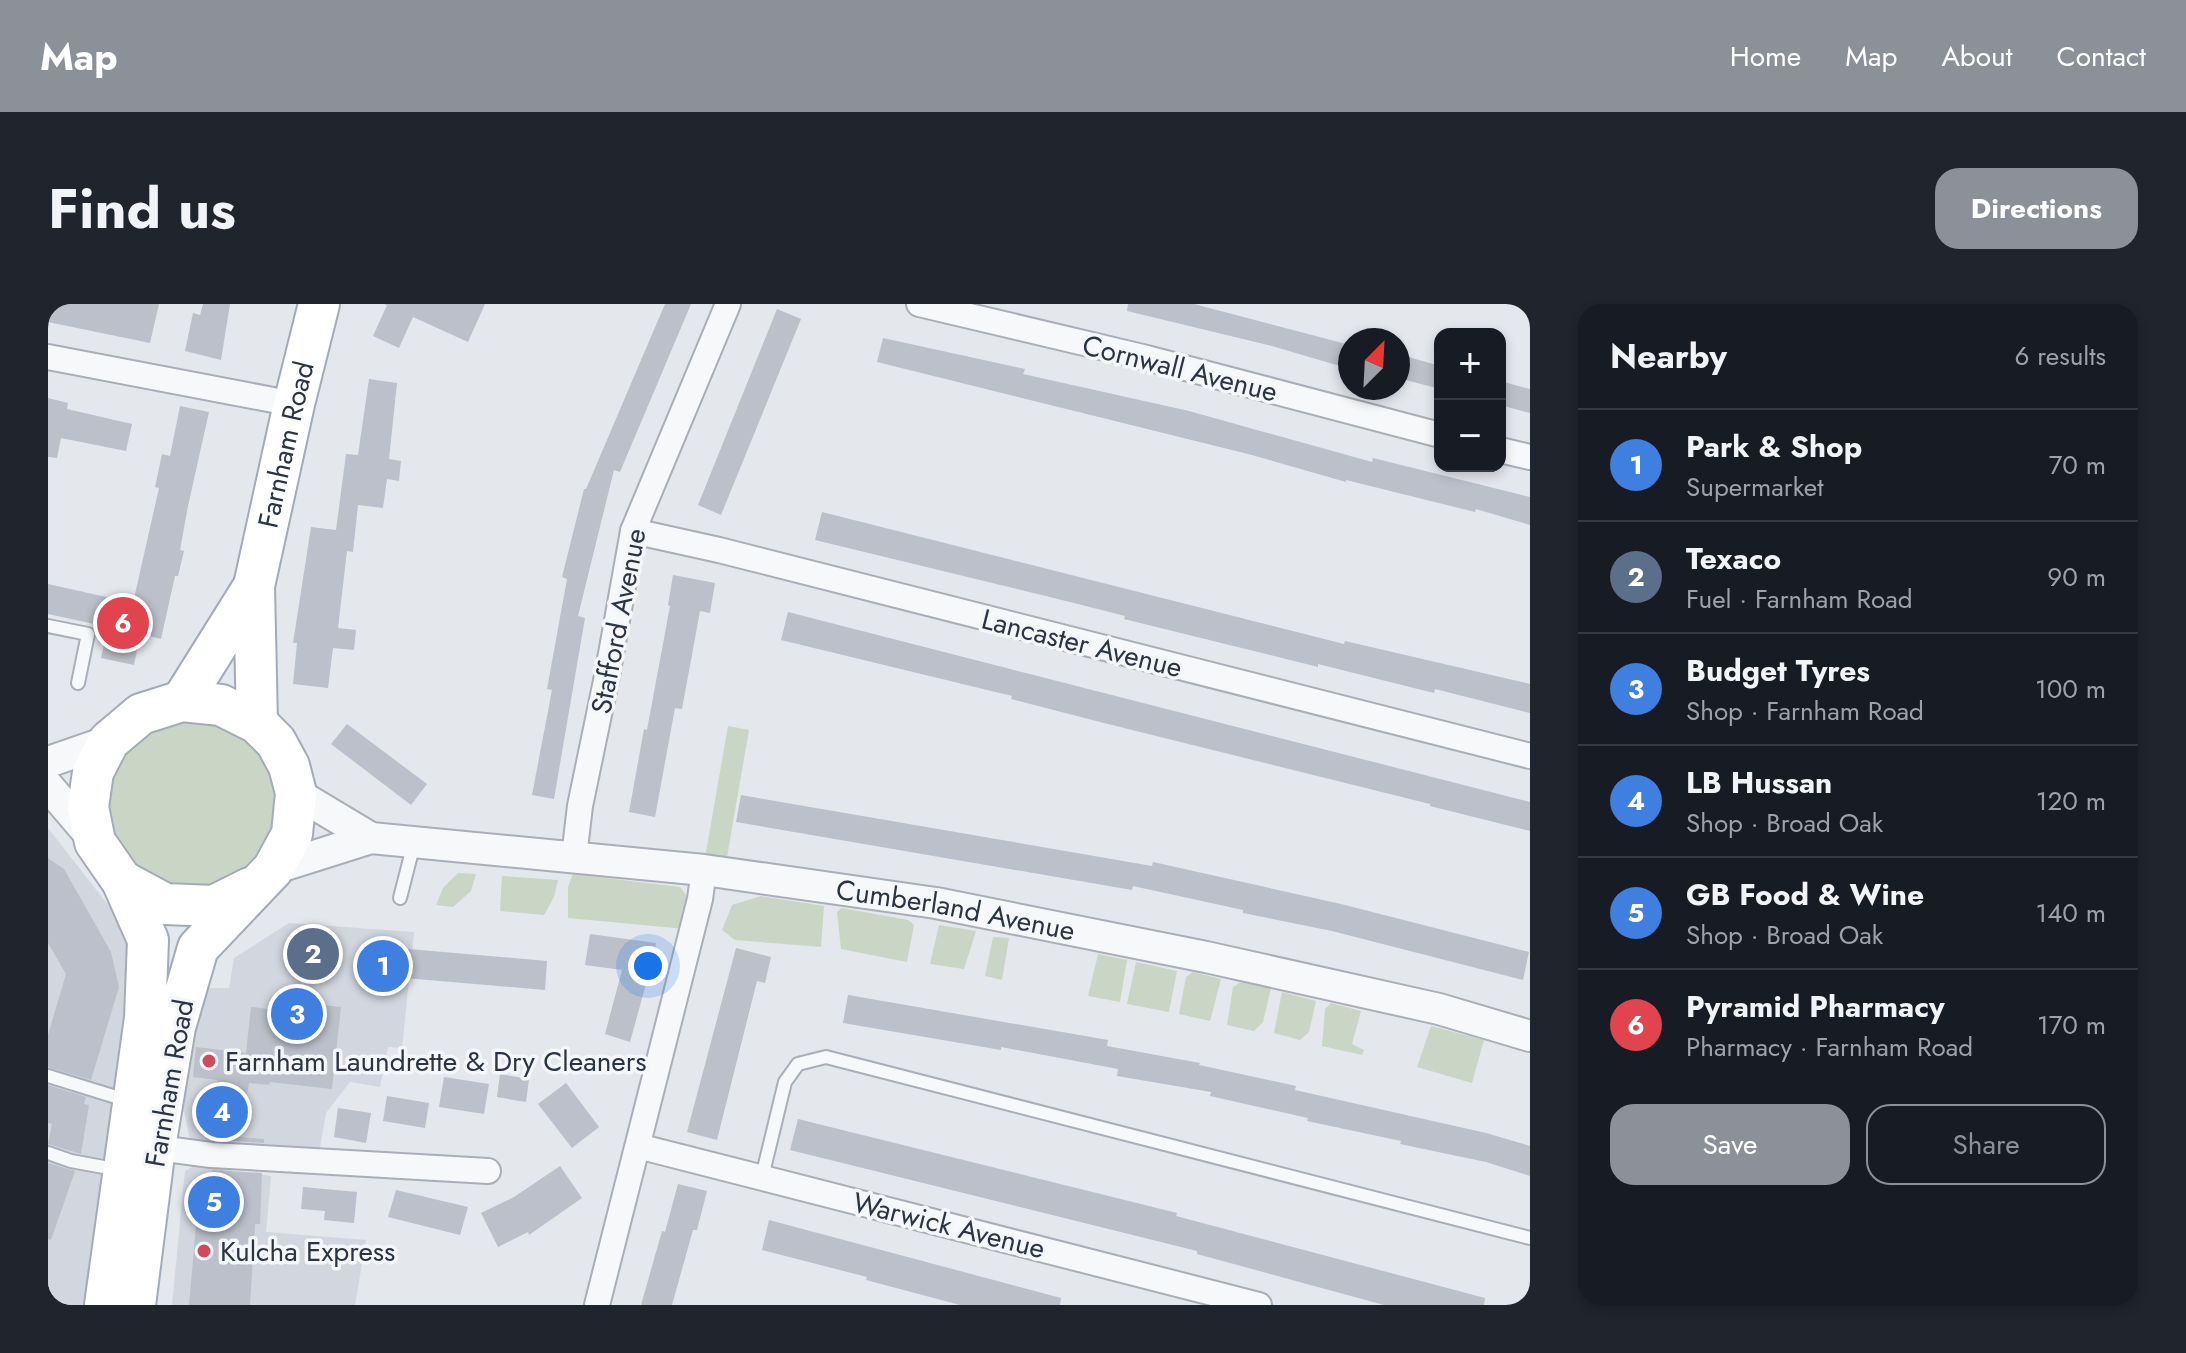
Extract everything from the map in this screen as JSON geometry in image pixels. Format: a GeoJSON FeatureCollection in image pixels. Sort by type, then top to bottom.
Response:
{"type":"FeatureCollection","features":[{"type":"Feature","properties":{"kind":"main road","name":"Farnham Road"},"geometry":{"type":"LineString","coordinates":[[257,723],[254,586],[319,304]]}},
{"type":"Feature","properties":{"kind":"main road","name":"Farnham Road"},"geometry":{"type":"LineString","coordinates":[[182,701],[254,586]]}},
{"type":"Feature","properties":{"kind":"main road","name":"Farnham Road"},"geometry":{"type":"LineString","coordinates":[[105,1305],[135,1154],[198,948],[265,877],[292,834],[296,793],[289,766],[276,742],[257,723],[221,705],[182,701],[141,714],[109,741],[93,772],[88,807],[95,842],[122,881],[148,940],[145,1018],[132,1102],[135,1154],[135,1305]]}},
{"type":"Feature","properties":{"kind":"main road","name":"Farnham Road"},"geometry":{"type":"LineString","coordinates":[[122,881],[165,904],[214,906],[265,877]]}},
{"type":"Feature","properties":{"kind":"street","name":"Stafford Avenue"},"geometry":{"type":"LineString","coordinates":[[574,857],[580,806],[633,531],[728,304]]}},
{"type":"Feature","properties":{"kind":"street","name":"Cornwall Avenue"},"geometry":{"type":"LineString","coordinates":[[919,304],[1147,358],[1434,433]]}},
{"type":"Feature","properties":{"kind":"street"},"geometry":{"type":"LineString","coordinates":[[48,357],[294,404]]}},
{"type":"Feature","properties":{"kind":"street"},"geometry":{"type":"LineString","coordinates":[[1506,451],[1530,457]]}},
{"type":"Feature","properties":{"kind":"street","name":"Lancaster Avenue"},"geometry":{"type":"LineString","coordinates":[[633,531],[735,554],[1530,756]]}},
{"type":"Feature","properties":{"kind":"street"},"geometry":{"type":"LineString","coordinates":[[48,762],[109,741]]}},
{"type":"Feature","properties":{"kind":"street"},"geometry":{"type":"LineString","coordinates":[[48,786],[95,842]]}},
{"type":"Feature","properties":{"kind":"street","name":"Cumberland Avenue"},"geometry":{"type":"LineString","coordinates":[[296,793],[371,838],[704,870],[936,903],[1206,957],[1439,1009],[1530,1036]]}},
{"type":"Feature","properties":{"kind":"street","name":"Cumberland Avenue"},"geometry":{"type":"LineString","coordinates":[[265,877],[371,838]]}},
{"type":"Feature","properties":{"kind":"street"},"geometry":{"type":"LineString","coordinates":[[597,1305],[700,899],[704,870]]}},
{"type":"Feature","properties":{"kind":"street","name":"Warwick Avenue"},"geometry":{"type":"LineString","coordinates":[[638,1146],[1259,1305]]}},
{"type":"Feature","properties":{"kind":"street"},"geometry":{"type":"LineString","coordinates":[[135,1154],[211,1155],[488,1171]]}},
{"type":"Feature","properties":{"kind":"lane"},"geometry":{"type":"LineString","coordinates":[[48,626],[88,634],[78,683]]}},
{"type":"Feature","properties":{"kind":"lane"},"geometry":{"type":"LineString","coordinates":[[400,898],[414,843]]}},
{"type":"Feature","properties":{"kind":"lane"},"geometry":{"type":"LineString","coordinates":[[762,1177],[785,1082],[798,1064],[826,1057],[1530,1238]]}},
{"type":"Feature","properties":{"kind":"lane"},"geometry":{"type":"LineString","coordinates":[[48,1076],[132,1102]]}},
{"type":"Feature","properties":{"kind":"lane"},"geometry":{"type":"LineString","coordinates":[[48,1153],[71,1161],[135,1154]]}},
{"type":"Feature","properties":{"kind":"shaded area"},"geometry":{"type":"Polygon","coordinates":[[[48,828],[137,942],[89,1305],[48,1305],[48,828]]]}},
{"type":"Feature","properties":{"kind":"shaded area"},"geometry":{"type":"Polygon","coordinates":[[[289,923],[414,932],[402,1048],[388,1047],[380,1087],[350,1082],[326,1113],[319,1153],[191,1144],[178,1083],[202,988],[229,988],[234,958],[289,923]]]}},
{"type":"Feature","properties":{"kind":"shaded area"},"geometry":{"type":"Polygon","coordinates":[[[195,1165],[271,1176],[266,1232],[366,1240],[355,1305],[172,1305],[185,1171],[195,1165]]]}},
{"type":"Feature","properties":{"kind":"green space"},"geometry":{"type":"Polygon","coordinates":[[[192,718],[224,725],[252,743],[270,771],[277,803],[270,835],[252,863],[224,881],[192,888],[160,881],[132,863],[114,835],[107,803],[114,771],[132,743],[160,725],[192,718]]]}},
{"type":"Feature","properties":{"kind":"green space"},"geometry":{"type":"Polygon","coordinates":[[[728,726],[749,730],[727,857],[705,858],[728,726]]]}},
{"type":"Feature","properties":{"kind":"green space"},"geometry":{"type":"Polygon","coordinates":[[[458,873],[476,874],[471,891],[453,907],[436,905],[443,888],[458,873]]]}},
{"type":"Feature","properties":{"kind":"green space"},"geometry":{"type":"Polygon","coordinates":[[[573,874],[680,887],[693,905],[685,929],[568,918],[568,887],[573,874]]]}},
{"type":"Feature","properties":{"kind":"green space"},"geometry":{"type":"Polygon","coordinates":[[[502,876],[558,880],[554,897],[544,915],[500,911],[502,876]]]}},
{"type":"Feature","properties":{"kind":"green space"},"geometry":{"type":"Polygon","coordinates":[[[761,896],[824,906],[821,947],[735,940],[722,930],[732,905],[761,896]]]}},
{"type":"Feature","properties":{"kind":"green space"},"geometry":{"type":"Polygon","coordinates":[[[842,908],[908,920],[914,925],[907,962],[841,949],[837,912],[842,908]]]}},
{"type":"Feature","properties":{"kind":"green space"},"geometry":{"type":"Polygon","coordinates":[[[939,925],[976,931],[964,969],[930,964],[939,925]]]}},
{"type":"Feature","properties":{"kind":"green space"},"geometry":{"type":"Polygon","coordinates":[[[993,937],[1009,938],[1002,980],[985,976],[993,937]]]}},
{"type":"Feature","properties":{"kind":"green space"},"geometry":{"type":"Polygon","coordinates":[[[1098,954],[1127,960],[1120,1002],[1088,996],[1098,954]]]}},
{"type":"Feature","properties":{"kind":"green space"},"geometry":{"type":"Polygon","coordinates":[[[1136,962],[1177,971],[1169,1012],[1127,1004],[1136,962]]]}},
{"type":"Feature","properties":{"kind":"green space"},"geometry":{"type":"Polygon","coordinates":[[[1193,972],[1221,979],[1210,1021],[1179,1014],[1186,977],[1193,972]]]}},
{"type":"Feature","properties":{"kind":"green space"},"geometry":{"type":"Polygon","coordinates":[[[1241,982],[1271,988],[1263,1022],[1254,1031],[1227,1025],[1233,987],[1241,982]]]}},
{"type":"Feature","properties":{"kind":"green space"},"geometry":{"type":"Polygon","coordinates":[[[1282,992],[1316,1001],[1309,1032],[1300,1040],[1274,1033],[1282,992]]]}},
{"type":"Feature","properties":{"kind":"green space"},"geometry":{"type":"Polygon","coordinates":[[[1331,1003],[1361,1011],[1352,1044],[1364,1050],[1362,1055],[1322,1046],[1325,1009],[1331,1003]]]}},
{"type":"Feature","properties":{"kind":"green space"},"geometry":{"type":"Polygon","coordinates":[[[1431,1026],[1484,1040],[1472,1083],[1417,1067],[1431,1026]]]}},
{"type":"Feature","properties":{"kind":"building"},"geometry":{"type":"Polygon","coordinates":[[[48,304],[159,304],[150,343],[48,322],[48,304]]]}},
{"type":"Feature","properties":{"kind":"building"},"geometry":{"type":"Polygon","coordinates":[[[203,304],[230,304],[221,360],[185,351],[193,313],[200,315],[203,304]]]}},
{"type":"Feature","properties":{"kind":"building"},"geometry":{"type":"Polygon","coordinates":[[[384,304],[485,304],[468,342],[413,317],[399,348],[373,336],[387,305],[384,304]]]}},
{"type":"Feature","properties":{"kind":"building"},"geometry":{"type":"Polygon","coordinates":[[[665,304],[691,304],[620,472],[614,470],[578,616],[585,618],[554,799],[532,795],[552,690],[547,689],[567,579],[562,577],[584,489],[665,304]]]}},
{"type":"Feature","properties":{"kind":"building"},"geometry":{"type":"Polygon","coordinates":[[[1128,304],[1194,304],[1338,342],[1338,365],[1272,346],[1127,311],[1128,304]]]}},
{"type":"Feature","properties":{"kind":"building"},"geometry":{"type":"Polygon","coordinates":[[[777,309],[801,319],[721,515],[698,505],[777,309]]]}},
{"type":"Feature","properties":{"kind":"building"},"geometry":{"type":"Polygon","coordinates":[[[883,338],[1025,369],[1023,374],[1189,411],[1372,462],[1373,458],[1530,497],[1530,525],[1476,509],[1475,512],[1346,482],[1252,455],[877,362],[883,338]]]}},
{"type":"Feature","properties":{"kind":"building"},"geometry":{"type":"Polygon","coordinates":[[[1410,357],[1434,364],[1434,387],[1410,381],[1410,357]]]}},
{"type":"Feature","properties":{"kind":"building"},"geometry":{"type":"Polygon","coordinates":[[[369,379],[397,383],[389,459],[401,461],[399,481],[387,479],[383,508],[358,505],[353,552],[347,551],[338,628],[356,630],[354,650],[333,648],[328,688],[293,684],[297,643],[293,643],[311,527],[336,530],[346,454],[358,455],[369,379]]]}},
{"type":"Feature","properties":{"kind":"building"},"geometry":{"type":"Polygon","coordinates":[[[1506,383],[1530,389],[1530,413],[1506,407],[1506,383]]]}},
{"type":"Feature","properties":{"kind":"building"},"geometry":{"type":"Polygon","coordinates":[[[48,398],[68,403],[67,409],[132,424],[126,451],[61,438],[57,458],[48,457],[48,398]]]}},
{"type":"Feature","properties":{"kind":"building"},"geometry":{"type":"Polygon","coordinates":[[[180,406],[209,412],[180,550],[184,551],[161,639],[140,634],[134,665],[101,658],[108,627],[48,614],[48,584],[133,603],[159,488],[155,487],[162,454],[170,456],[180,406]]]}},
{"type":"Feature","properties":{"kind":"building"},"geometry":{"type":"Polygon","coordinates":[[[822,512],[1344,644],[1345,641],[1530,684],[1530,713],[1435,689],[1434,693],[1318,664],[1318,667],[815,540],[822,512]]]}},
{"type":"Feature","properties":{"kind":"building"},"geometry":{"type":"Polygon","coordinates":[[[673,575],[715,583],[710,613],[700,611],[682,709],[675,708],[655,817],[629,812],[644,729],[647,730],[673,575]]]}},
{"type":"Feature","properties":{"kind":"building"},"geometry":{"type":"Polygon","coordinates":[[[788,612],[1530,802],[1530,831],[1011,699],[1012,696],[781,640],[788,612]]]}},
{"type":"Feature","properties":{"kind":"building"},"geometry":{"type":"Polygon","coordinates":[[[347,724],[427,784],[411,805],[331,744],[347,724]]]}},
{"type":"Feature","properties":{"kind":"building"},"geometry":{"type":"Polygon","coordinates":[[[741,795],[1152,866],[1153,862],[1341,904],[1529,952],[1523,980],[1332,931],[1133,886],[1132,890],[736,822],[741,795]]]}},
{"type":"Feature","properties":{"kind":"building"},"geometry":{"type":"Polygon","coordinates":[[[48,858],[64,869],[111,952],[119,987],[91,1080],[48,1067],[48,1035],[66,974],[48,943],[48,858]]]}},
{"type":"Feature","properties":{"kind":"building"},"geometry":{"type":"Polygon","coordinates":[[[590,934],[656,943],[652,973],[649,973],[630,1042],[605,1034],[622,970],[585,965],[590,934]]]}},
{"type":"Feature","properties":{"kind":"building"},"geometry":{"type":"Polygon","coordinates":[[[384,939],[397,948],[547,961],[545,990],[393,977],[381,993],[358,977],[384,939]]]}},
{"type":"Feature","properties":{"kind":"building"},"geometry":{"type":"Polygon","coordinates":[[[736,948],[771,957],[765,983],[757,981],[717,1140],[687,1132],[736,948]]]}},
{"type":"Feature","properties":{"kind":"building"},"geometry":{"type":"Polygon","coordinates":[[[848,995],[1108,1040],[1107,1046],[1200,1063],[1296,1086],[1295,1090],[1486,1133],[1530,1146],[1530,1176],[1486,1162],[1400,1144],[1401,1141],[1210,1096],[1211,1092],[1117,1076],[1118,1069],[843,1023],[848,995]]]}},
{"type":"Feature","properties":{"kind":"building"},"geometry":{"type":"Polygon","coordinates":[[[278,1000],[341,1007],[332,1089],[270,1082],[269,1085],[249,1083],[239,1137],[264,1139],[264,1143],[206,1139],[217,1080],[193,1077],[196,1047],[246,1053],[251,1007],[277,1010],[278,1000]]]}},
{"type":"Feature","properties":{"kind":"building"},"geometry":{"type":"Polygon","coordinates":[[[500,1074],[529,1079],[526,1102],[497,1097],[500,1074]]]}},
{"type":"Feature","properties":{"kind":"building"},"geometry":{"type":"Polygon","coordinates":[[[444,1077],[489,1084],[484,1114],[439,1107],[444,1077]]]}},
{"type":"Feature","properties":{"kind":"building"},"geometry":{"type":"Polygon","coordinates":[[[566,1083],[599,1127],[572,1148],[538,1104],[566,1083]]]}},
{"type":"Feature","properties":{"kind":"building"},"geometry":{"type":"Polygon","coordinates":[[[48,1085],[86,1097],[84,1104],[89,1105],[81,1154],[48,1144],[52,1124],[48,1123],[48,1085]]]}},
{"type":"Feature","properties":{"kind":"building"},"geometry":{"type":"Polygon","coordinates":[[[387,1096],[429,1103],[425,1128],[383,1121],[387,1096]]]}},
{"type":"Feature","properties":{"kind":"building"},"geometry":{"type":"Polygon","coordinates":[[[338,1108],[371,1113],[366,1143],[334,1137],[338,1108]]]}},
{"type":"Feature","properties":{"kind":"building"},"geometry":{"type":"Polygon","coordinates":[[[798,1119],[1177,1213],[1176,1216],[1485,1298],[1484,1305],[1384,1305],[1197,1254],[1197,1251],[790,1150],[798,1119]]]}},
{"type":"Feature","properties":{"kind":"building"},"geometry":{"type":"Polygon","coordinates":[[[48,1163],[75,1171],[51,1240],[48,1239],[48,1163]]]}},
{"type":"Feature","properties":{"kind":"building"},"geometry":{"type":"Polygon","coordinates":[[[560,1166],[582,1198],[529,1235],[528,1232],[498,1247],[481,1213],[514,1197],[560,1166]]]}},
{"type":"Feature","properties":{"kind":"building"},"geometry":{"type":"Polygon","coordinates":[[[212,1170],[262,1173],[260,1224],[255,1224],[250,1305],[189,1305],[196,1225],[203,1225],[212,1170]]]}},
{"type":"Feature","properties":{"kind":"building"},"geometry":{"type":"Polygon","coordinates":[[[678,1184],[707,1191],[697,1230],[693,1230],[672,1305],[641,1305],[662,1231],[665,1232],[678,1184]]]}},
{"type":"Feature","properties":{"kind":"building"},"geometry":{"type":"Polygon","coordinates":[[[303,1187],[357,1192],[354,1223],[324,1220],[325,1211],[301,1209],[303,1187]]]}},
{"type":"Feature","properties":{"kind":"building"},"geometry":{"type":"Polygon","coordinates":[[[396,1190],[468,1207],[460,1235],[388,1217],[396,1190]]]}},
{"type":"Feature","properties":{"kind":"building"},"geometry":{"type":"Polygon","coordinates":[[[769,1220],[1061,1298],[1060,1305],[960,1305],[762,1250],[769,1220]]]}},
{"type":"Feature","properties":{"kind":"place","name":"Pyramid Pharmacy"},"geometry":{"type":"Point","coordinates":[123,623]}},
{"type":"Feature","properties":{"kind":"place","name":"Texaco"},"geometry":{"type":"Point","coordinates":[313,954]}},
{"type":"Feature","properties":{"kind":"place","name":"Park & Shop"},"geometry":{"type":"Point","coordinates":[383,966]}},
{"type":"Feature","properties":{"kind":"place","name":"Budget Tyres"},"geometry":{"type":"Point","coordinates":[297,1014]}},
{"type":"Feature","properties":{"kind":"place","name":"Farnham Laundrette & Dry Cleaners"},"geometry":{"type":"Point","coordinates":[209,1061]}},
{"type":"Feature","properties":{"kind":"place","name":"LB Hussan"},"geometry":{"type":"Point","coordinates":[222,1112]}},
{"type":"Feature","properties":{"kind":"place","name":"GB Food & Wine"},"geometry":{"type":"Point","coordinates":[214,1202]}},
{"type":"Feature","properties":{"kind":"place","name":"Kulcha Express"},"geometry":{"type":"Point","coordinates":[204,1251]}}]}
